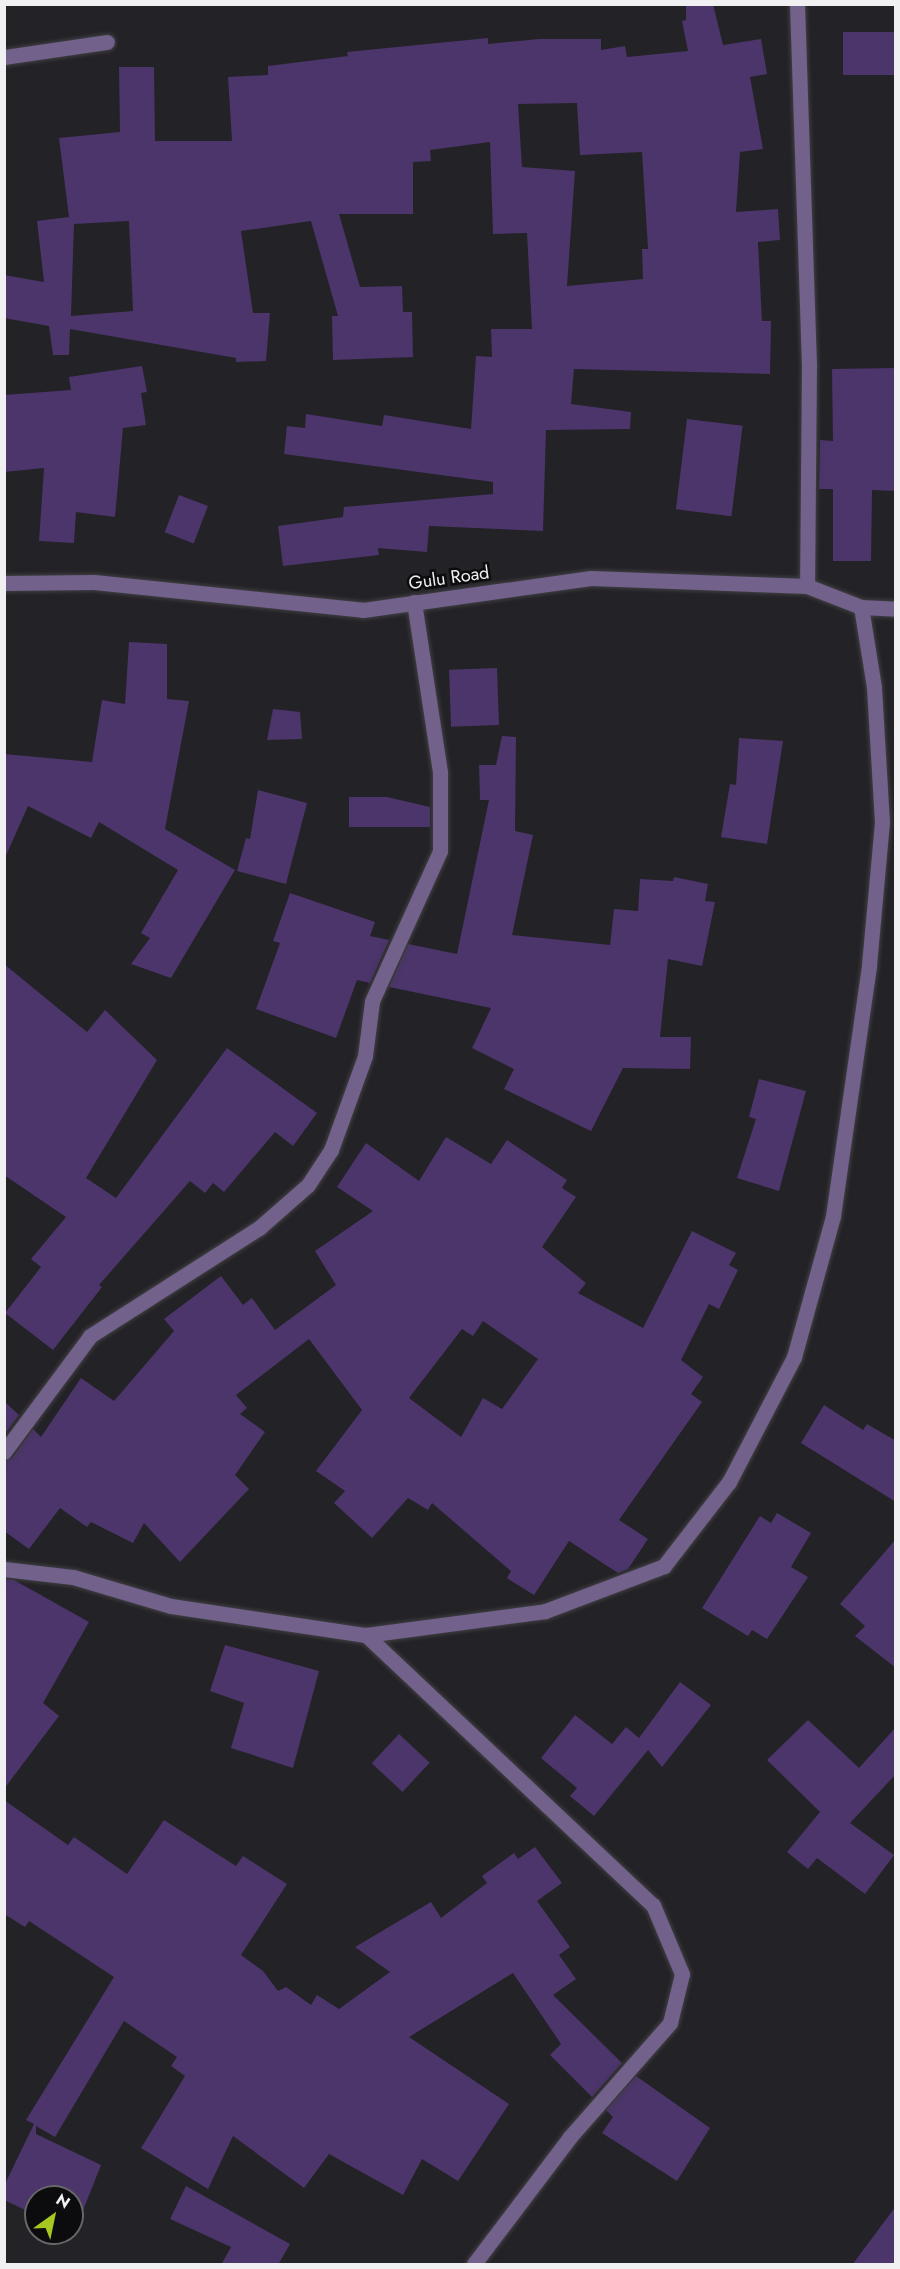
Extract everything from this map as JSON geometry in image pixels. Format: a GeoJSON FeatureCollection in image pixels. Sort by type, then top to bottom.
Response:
{"type":"FeatureCollection","features":[{"type":"Feature","properties":{"kind":"street"},"geometry":{"type":"LineString","coordinates":[[797,4],[809,364],[807,586]]}},
{"type":"Feature","properties":{"kind":"street"},"geometry":{"type":"LineString","coordinates":[[4,57],[108,42]]}},
{"type":"Feature","properties":{"kind":"street","name":"Gulu Road"},"geometry":{"type":"LineString","coordinates":[[4,583],[94,582],[363,609],[591,578],[807,586],[861,607],[896,609]]}},
{"type":"Feature","properties":{"kind":"street"},"geometry":{"type":"LineString","coordinates":[[4,1452],[90,1336],[259,1228],[308,1185],[330,1150],[365,1056],[372,1000],[440,851],[440,772],[414,602]]}},
{"type":"Feature","properties":{"kind":"street"},"geometry":{"type":"LineString","coordinates":[[4,1569],[73,1577],[171,1606],[366,1635],[545,1611],[664,1566],[729,1482],[794,1357],[833,1216],[869,965],[881,811],[874,687],[861,607]]}},
{"type":"Feature","properties":{"kind":"street"},"geometry":{"type":"LineString","coordinates":[[366,1635],[653,1905],[682,1974],[670,2023],[570,2138],[474,2265]]}},
{"type":"Feature","properties":{"kind":"building"},"geometry":{"type":"Polygon","coordinates":[[[686,4],[713,4],[723,45],[761,39],[767,74],[750,77],[763,149],[740,152],[736,212],[778,209],[780,240],[758,242],[762,321],[771,321],[770,374],[574,369],[571,404],[631,412],[630,429],[546,430],[543,531],[429,526],[427,552],[378,548],[379,555],[283,566],[278,526],[343,517],[344,507],[493,494],[493,482],[284,454],[287,426],[305,428],[306,414],[382,426],[384,415],[471,429],[476,356],[492,357],[491,329],[532,329],[527,233],[493,234],[490,142],[430,150],[431,161],[413,162],[413,214],[339,214],[360,287],[402,286],[403,312],[412,312],[413,357],[333,360],[332,316],[338,316],[311,221],[241,231],[253,313],[270,313],[266,361],[236,362],[236,358],[70,329],[69,355],[53,355],[49,326],[4,318],[4,275],[44,282],[37,221],[69,217],[59,138],[120,132],[119,67],[154,67],[155,141],[232,141],[228,77],[268,75],[268,66],[348,56],[347,52],[488,38],[488,44],[539,39],[601,39],[601,50],[625,46],[627,57],[688,51],[682,21],[686,20],[686,4]],[[577,103],[518,104],[522,167],[575,171],[567,286],[643,279],[642,249],[648,249],[642,152],[580,155],[577,103]],[[129,221],[74,224],[71,316],[133,311],[129,221]]]}},
{"type":"Feature","properties":{"kind":"building"},"geometry":{"type":"Polygon","coordinates":[[[843,32],[896,32],[896,75],[843,75],[843,32]]]}},
{"type":"Feature","properties":{"kind":"building"},"geometry":{"type":"Polygon","coordinates":[[[142,366],[147,392],[141,393],[146,425],[123,428],[115,517],[76,512],[74,543],[39,541],[44,468],[4,472],[4,395],[71,390],[69,377],[142,366]]]}},
{"type":"Feature","properties":{"kind":"building"},"geometry":{"type":"Polygon","coordinates":[[[896,368],[896,491],[872,490],[871,561],[833,561],[833,489],[819,489],[820,440],[833,441],[832,369],[896,368]]]}},
{"type":"Feature","properties":{"kind":"building"},"geometry":{"type":"Polygon","coordinates":[[[687,419],[743,426],[731,516],[676,509],[687,419]]]}},
{"type":"Feature","properties":{"kind":"building"},"geometry":{"type":"Polygon","coordinates":[[[179,495],[208,506],[194,543],[165,532],[179,495]]]}},
{"type":"Feature","properties":{"kind":"building"},"geometry":{"type":"Polygon","coordinates":[[[129,642],[167,644],[167,699],[189,701],[165,829],[235,870],[171,978],[131,964],[150,938],[141,933],[178,870],[99,822],[91,838],[28,806],[4,860],[4,754],[92,762],[102,700],[125,704],[129,642]]]}},
{"type":"Feature","properties":{"kind":"building"},"geometry":{"type":"Polygon","coordinates":[[[497,668],[499,725],[451,727],[449,670],[497,668]]]}},
{"type":"Feature","properties":{"kind":"building"},"geometry":{"type":"Polygon","coordinates":[[[273,709],[300,712],[302,739],[267,740],[273,709]]]}},
{"type":"Feature","properties":{"kind":"building"},"geometry":{"type":"Polygon","coordinates":[[[502,736],[516,737],[515,831],[533,835],[512,935],[610,945],[614,909],[638,911],[640,879],[673,881],[674,877],[708,884],[705,901],[715,902],[702,966],[668,959],[660,1037],[691,1037],[690,1069],[623,1068],[591,1131],[504,1089],[514,1069],[472,1048],[491,1008],[389,987],[408,944],[457,954],[489,800],[480,800],[479,765],[496,765],[502,736]]]}},
{"type":"Feature","properties":{"kind":"building"},"geometry":{"type":"Polygon","coordinates":[[[739,738],[783,741],[767,844],[721,837],[730,784],[736,785],[739,738]]]}},
{"type":"Feature","properties":{"kind":"building"},"geometry":{"type":"Polygon","coordinates":[[[258,790],[307,803],[286,884],[237,871],[246,838],[250,839],[258,790]]]}},
{"type":"Feature","properties":{"kind":"building"},"geometry":{"type":"Polygon","coordinates":[[[349,797],[387,797],[430,807],[430,827],[349,827],[349,797]]]}},
{"type":"Feature","properties":{"kind":"building"},"geometry":{"type":"Polygon","coordinates":[[[290,893],[375,922],[370,936],[389,940],[370,983],[357,980],[336,1038],[256,1009],[280,943],[273,941],[290,893]]]}},
{"type":"Feature","properties":{"kind":"building"},"geometry":{"type":"Polygon","coordinates":[[[4,964],[87,1032],[105,1010],[157,1060],[86,1178],[116,1198],[227,1048],[317,1113],[293,1146],[275,1132],[224,1192],[213,1183],[205,1193],[190,1181],[99,1285],[102,1287],[53,1350],[5,1313],[41,1267],[31,1259],[66,1217],[4,1175],[4,964]]]}},
{"type":"Feature","properties":{"kind":"building"},"geometry":{"type":"Polygon","coordinates":[[[759,1079],[806,1091],[779,1191],[737,1178],[756,1119],[749,1117],[759,1079]]]}},
{"type":"Feature","properties":{"kind":"building"},"geometry":{"type":"Polygon","coordinates":[[[446,1137],[491,1164],[507,1140],[567,1180],[562,1188],[576,1197],[542,1247],[586,1283],[578,1293],[643,1328],[692,1231],[736,1253],[729,1265],[738,1270],[719,1309],[709,1304],[681,1360],[703,1377],[691,1394],[702,1402],[619,1520],[648,1539],[628,1569],[618,1573],[569,1541],[534,1595],[507,1578],[511,1571],[432,1503],[428,1510],[408,1498],[372,1538],[334,1503],[345,1491],[316,1471],[362,1410],[309,1339],[236,1395],[247,1408],[240,1414],[265,1432],[235,1475],[249,1489],[180,1562],[144,1523],[133,1543],[91,1522],[87,1527],[60,1508],[29,1549],[4,1531],[4,1462],[12,1458],[33,1429],[41,1437],[81,1378],[114,1401],[174,1331],[164,1319],[221,1276],[243,1305],[252,1298],[275,1330],[336,1285],[315,1251],[373,1211],[337,1187],[366,1143],[419,1181],[446,1137]],[[483,1321],[473,1336],[462,1329],[409,1398],[461,1437],[483,1398],[502,1409],[538,1359],[483,1321]]]}},
{"type":"Feature","properties":{"kind":"building"},"geometry":{"type":"Polygon","coordinates":[[[4,1401],[19,1415],[4,1435],[4,1401]]]}},
{"type":"Feature","properties":{"kind":"building"},"geometry":{"type":"Polygon","coordinates":[[[824,1405],[863,1430],[867,1424],[896,1441],[896,1502],[801,1443],[824,1405]]]}},
{"type":"Feature","properties":{"kind":"building"},"geometry":{"type":"Polygon","coordinates":[[[777,1513],[811,1533],[791,1567],[808,1577],[767,1639],[752,1630],[748,1636],[702,1608],[760,1516],[771,1523],[777,1513]]]}},
{"type":"Feature","properties":{"kind":"building"},"geometry":{"type":"Polygon","coordinates":[[[896,1539],[896,1668],[855,1636],[865,1626],[840,1604],[896,1539]]]}},
{"type":"Feature","properties":{"kind":"building"},"geometry":{"type":"Polygon","coordinates":[[[4,1579],[14,1580],[89,1622],[43,1703],[59,1716],[4,1789],[4,1579]]]}},
{"type":"Feature","properties":{"kind":"building"},"geometry":{"type":"Polygon","coordinates":[[[225,1645],[319,1671],[293,1768],[231,1748],[244,1703],[210,1691],[225,1645]]]}},
{"type":"Feature","properties":{"kind":"building"},"geometry":{"type":"Polygon","coordinates":[[[680,1682],[711,1705],[662,1767],[648,1750],[594,1816],[570,1796],[577,1788],[541,1758],[575,1715],[612,1744],[626,1727],[639,1738],[680,1682]]]}},
{"type":"Feature","properties":{"kind":"building"},"geometry":{"type":"Polygon","coordinates":[[[808,1720],[859,1768],[896,1727],[896,1774],[850,1823],[894,1855],[865,1894],[817,1858],[808,1869],[787,1852],[820,1812],[767,1760],[808,1720]]]}},
{"type":"Feature","properties":{"kind":"building"},"geometry":{"type":"Polygon","coordinates":[[[399,1734],[430,1763],[402,1792],[372,1763],[399,1734]]]}},
{"type":"Feature","properties":{"kind":"building"},"geometry":{"type":"Polygon","coordinates":[[[4,1800],[68,1845],[74,1837],[127,1874],[164,1820],[236,1866],[243,1856],[287,1884],[241,1955],[263,1971],[278,1991],[286,1987],[311,2005],[317,1995],[339,2009],[390,1972],[355,1947],[431,1902],[441,1918],[487,1883],[482,1876],[514,1853],[518,1859],[535,1847],[562,1883],[537,1901],[570,1947],[559,1955],[576,1979],[553,1995],[622,2063],[592,2097],[550,2055],[561,2044],[513,1973],[409,2037],[509,2104],[458,2181],[422,2159],[403,2195],[329,2154],[304,2188],[233,2136],[208,2189],[141,2148],[185,2076],[171,2066],[177,2057],[124,2021],[55,2137],[36,2126],[36,2134],[101,2165],[84,2208],[84,2185],[24,2185],[24,2209],[4,2200],[4,2186],[34,2124],[26,2120],[114,1977],[29,1921],[25,1927],[4,1914],[4,1800]]]}},
{"type":"Feature","properties":{"kind":"building"},"geometry":{"type":"Polygon","coordinates":[[[636,2076],[710,2128],[677,2181],[602,2133],[613,2117],[606,2110],[636,2076]]]}},
{"type":"Feature","properties":{"kind":"building"},"geometry":{"type":"Polygon","coordinates":[[[186,2186],[290,2244],[278,2265],[221,2265],[231,2247],[170,2219],[186,2186]]]}},
{"type":"Feature","properties":{"kind":"building"},"geometry":{"type":"Polygon","coordinates":[[[896,2206],[896,2265],[852,2265],[896,2206]]]}}]}
